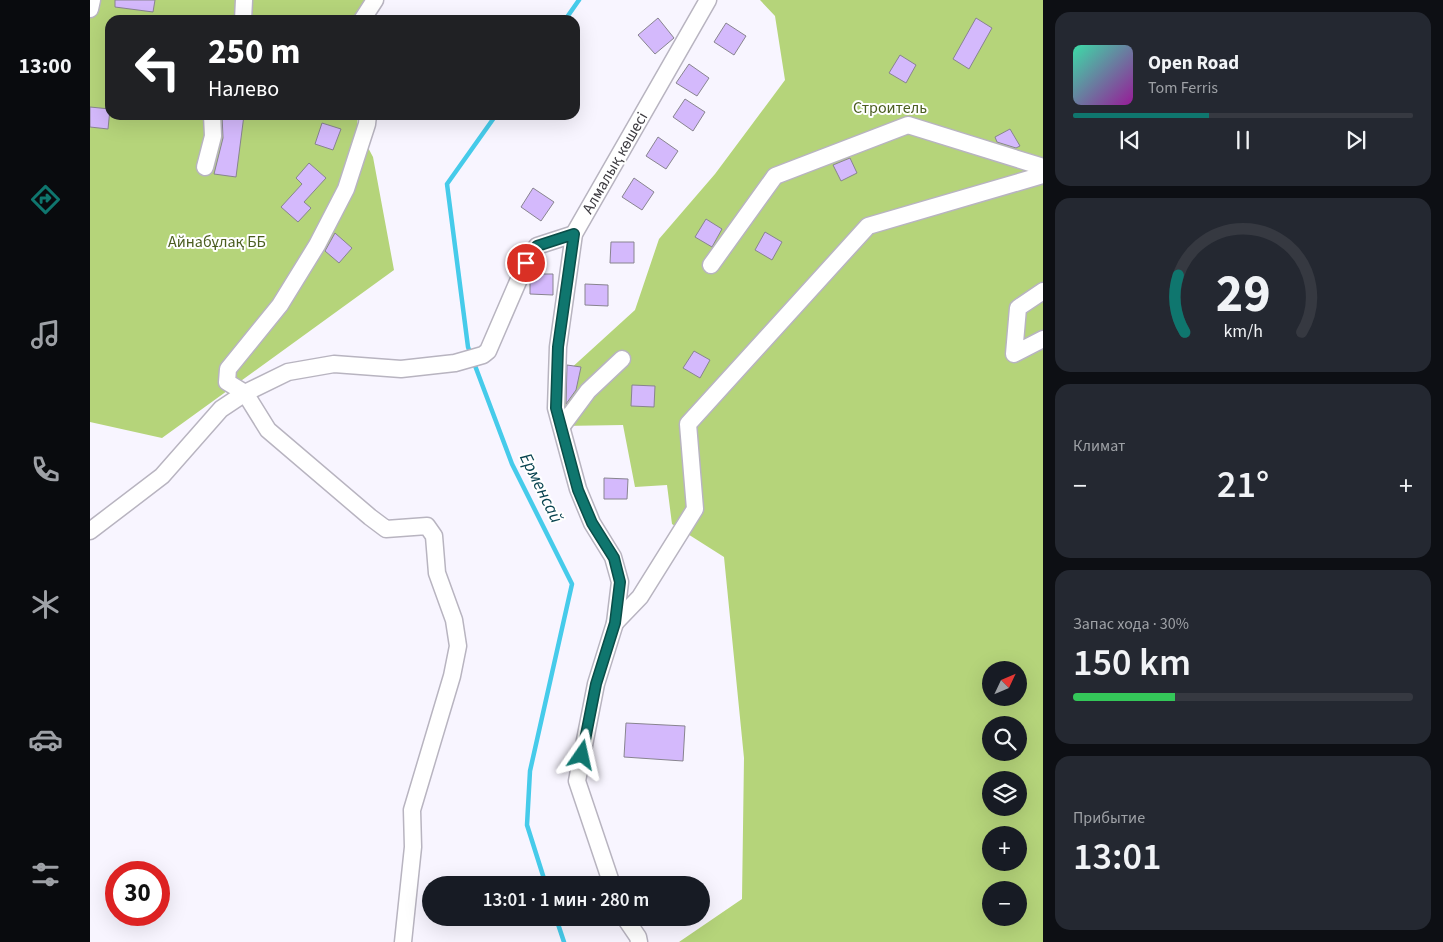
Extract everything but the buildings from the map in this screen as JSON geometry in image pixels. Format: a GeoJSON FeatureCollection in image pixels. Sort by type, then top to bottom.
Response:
{"type":"FeatureCollection","features":[{"type":"Feature","properties":{"kind":"street"},"geometry":{"type":"LineString","coordinates":[[90,9],[92,0]]}},
{"type":"Feature","properties":{"kind":"street"},"geometry":{"type":"LineString","coordinates":[[243,15],[244,0]]}},
{"type":"Feature","properties":{"kind":"street"},"geometry":{"type":"LineString","coordinates":[[365,15],[375,0]]}},
{"type":"Feature","properties":{"kind":"street","name":"Алмалық көшесі"},"geometry":{"type":"LineString","coordinates":[[609,876],[576,781],[596,684],[615,623],[620,582],[614,558],[592,523],[578,490],[556,408],[558,347],[574,234],[708,0]]}},
{"type":"Feature","properties":{"kind":"street"},"geometry":{"type":"LineString","coordinates":[[205,166],[213,136],[212,120]]}},
{"type":"Feature","properties":{"kind":"street"},"geometry":{"type":"LineString","coordinates":[[367,120],[346,189],[317,244],[280,305],[228,369],[228,382],[245,392],[268,430],[386,529],[427,526],[434,536],[437,573],[454,620],[458,646],[452,676],[412,810],[413,847],[403,942]]}},
{"type":"Feature","properties":{"kind":"street"},"geometry":{"type":"LineString","coordinates":[[711,265],[775,176],[908,125],[1043,167]]}},
{"type":"Feature","properties":{"kind":"street"},"geometry":{"type":"LineString","coordinates":[[615,623],[640,597],[695,509],[688,424],[868,226],[1043,174]]}},
{"type":"Feature","properties":{"kind":"street"},"geometry":{"type":"LineString","coordinates":[[90,531],[162,476],[220,409],[245,392],[288,372],[334,364],[401,369],[455,363],[483,355],[488,351],[526,263],[537,246],[574,234]]}},
{"type":"Feature","properties":{"kind":"street"},"geometry":{"type":"LineString","coordinates":[[1043,291],[1018,308],[1014,354],[1043,339]]}},
{"type":"Feature","properties":{"kind":"street"},"geometry":{"type":"LineString","coordinates":[[562,426],[588,391],[622,359]]}},
{"type":"Feature","properties":{"kind":"street"},"geometry":{"type":"LineString","coordinates":[[630,926],[639,942]]}},
{"type":"Feature","properties":{"kind":"green space","name":"Айнабұлақ ББ"},"geometry":{"type":"Polygon","coordinates":[[[90,0],[368,0],[358,15],[105,15],[105,120],[358,120],[357,127],[373,157],[394,270],[162,438],[90,422],[90,0]]]}},
{"type":"Feature","properties":{"kind":"green space","name":"Строитель"},"geometry":{"type":"Polygon","coordinates":[[[760,0],[1043,0],[1043,942],[679,942],[702,926],[710,926],[710,921],[742,899],[744,758],[724,557],[672,524],[667,485],[635,487],[623,425],[562,426],[557,381],[635,310],[659,239],[715,174],[785,80],[775,16],[760,0]]]}},
{"type":"Feature","properties":{"kind":"waterway","name":"Ерменсай"},"geometry":{"type":"LineString","coordinates":[[568,15],[579,0]]}},
{"type":"Feature","properties":{"kind":"waterway","name":"Ерменсай"},"geometry":{"type":"LineString","coordinates":[[492,120],[447,184],[468,347],[512,464],[572,584],[530,771],[527,825],[543,876]]}},
{"type":"Feature","properties":{"kind":"waterway","name":"Ерменсай"},"geometry":{"type":"LineString","coordinates":[[559,926],[564,942]]}},
{"type":"Feature","properties":{"kind":"route"},"geometry":{"type":"LineString","coordinates":[[526,263],[537,246],[574,234],[558,347],[556,408],[578,490],[592,523],[614,558],[620,582],[615,623],[596,684],[582,755]]}}]}
